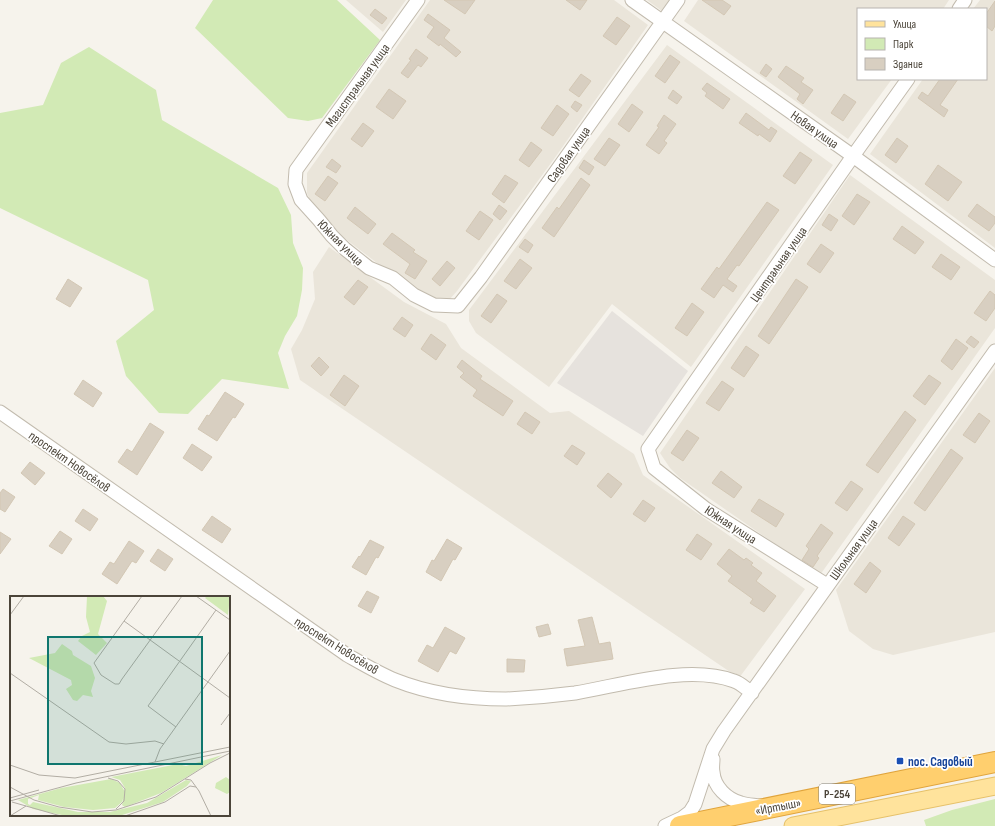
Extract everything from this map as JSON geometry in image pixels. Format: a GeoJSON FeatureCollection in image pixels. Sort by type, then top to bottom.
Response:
{"type":"FeatureCollection","features":[{"type":"Feature","properties":{"kind":"highway","name":"«Иртыш»"},"geometry":{"type":"LineString","coordinates":[[680,826],[995,762]]}},
{"type":"Feature","properties":{"kind":"main road"},"geometry":{"type":"LineString","coordinates":[[792,826],[995,786]]}},
{"type":"Feature","properties":{"kind":"street","name":"Магистральная улица"},"geometry":{"type":"LineString","coordinates":[[296,170],[418,0]]}},
{"type":"Feature","properties":{"kind":"street","name":"Новая улица"},"geometry":{"type":"LineString","coordinates":[[632,0],[853,156],[995,260]]}},
{"type":"Feature","properties":{"kind":"street","name":"Садовая улица"},"geometry":{"type":"LineString","coordinates":[[458,306],[481,277],[678,0]]}},
{"type":"Feature","properties":{"kind":"street","name":"Центральная улица"},"geometry":{"type":"LineString","coordinates":[[648,449],[907,80]]}},
{"type":"Feature","properties":{"kind":"street","name":"Южная улица"},"geometry":{"type":"LineString","coordinates":[[296,170],[295,184],[301,200],[345,249],[369,268],[393,278],[414,295],[434,305],[458,306]]}},
{"type":"Feature","properties":{"kind":"street","name":"Школьная улица"},"geometry":{"type":"LineString","coordinates":[[665,826],[682,818],[690,812],[695,804],[713,749],[724,731],[995,351]]}},
{"type":"Feature","properties":{"kind":"street","name":"проспект Новосёлов"},"geometry":{"type":"LineString","coordinates":[[0,412],[341,651],[395,680],[444,694],[473,698],[505,698],[538,697],[575,693],[653,679],[696,675],[717,676],[736,682],[752,693]]}},
{"type":"Feature","properties":{"kind":"street","name":"Южная улица"},"geometry":{"type":"LineString","coordinates":[[648,449],[654,468],[706,509],[827,585]]}},
{"type":"Feature","properties":{"kind":"street"},"geometry":{"type":"LineString","coordinates":[[713,749],[712,772],[715,781],[722,791],[741,803],[769,807]]}},
{"type":"Feature","properties":{"kind":"shaded area"},"geometry":{"type":"Polygon","coordinates":[[[346,0],[406,0],[383,32],[346,0]]]}},
{"type":"Feature","properties":{"kind":"shaded area"},"geometry":{"type":"Polygon","coordinates":[[[430,0],[614,0],[648,25],[554,159],[457,291],[449,300],[436,302],[398,279],[339,234],[328,220],[312,205],[307,193],[307,173],[430,0]]]}},
{"type":"Feature","properties":{"kind":"shaded area"},"geometry":{"type":"Polygon","coordinates":[[[647,0],[669,0],[662,11],[647,0]]]}},
{"type":"Feature","properties":{"kind":"shaded area"},"geometry":{"type":"Polygon","coordinates":[[[698,0],[949,0],[944,8],[857,8],[857,80],[891,80],[848,139],[684,21],[698,0]]]}},
{"type":"Feature","properties":{"kind":"shaded area"},"geometry":{"type":"Polygon","coordinates":[[[980,0],[995,0],[995,248],[870,154],[922,80],[987,80],[987,8],[974,8],[980,0]]]}},
{"type":"Feature","properties":{"kind":"shaded area"},"geometry":{"type":"Polygon","coordinates":[[[667,45],[833,165],[691,367],[612,304],[549,387],[476,333],[469,321],[469,310],[667,45]]]}},
{"type":"Feature","properties":{"kind":"shaded area"},"geometry":{"type":"Polygon","coordinates":[[[850,175],[995,280],[995,328],[820,575],[680,478],[670,468],[660,453],[850,175]]]}},
{"type":"Feature","properties":{"kind":"shaded area"},"geometry":{"type":"Polygon","coordinates":[[[329,247],[404,302],[446,324],[461,348],[550,413],[569,411],[634,454],[643,475],[805,589],[739,678],[300,380],[291,349],[302,330],[315,299],[313,272],[329,247]]]}},
{"type":"Feature","properties":{"kind":"shaded area"},"geometry":{"type":"Polygon","coordinates":[[[612,311],[688,371],[643,436],[557,383],[612,311]]]}},
{"type":"Feature","properties":{"kind":"shaded area"},"geometry":{"type":"Polygon","coordinates":[[[995,368],[995,632],[893,655],[873,649],[849,631],[836,590],[995,368]]]}},
{"type":"Feature","properties":{"kind":"green space"},"geometry":{"type":"Polygon","coordinates":[[[213,0],[337,0],[380,40],[322,118],[308,121],[288,118],[195,28],[213,0]]]}},
{"type":"Feature","properties":{"kind":"green space"},"geometry":{"type":"Polygon","coordinates":[[[89,47],[156,90],[162,120],[278,188],[291,215],[293,243],[303,268],[302,290],[297,316],[285,336],[278,353],[289,389],[222,379],[188,414],[159,413],[126,376],[116,341],[154,310],[148,280],[0,208],[0,113],[43,105],[61,63],[89,47]]]}},
{"type":"Feature","properties":{"kind":"green space"},"geometry":{"type":"Polygon","coordinates":[[[995,799],[995,826],[926,826],[924,820],[952,810],[995,799]]]}},
{"type":"Feature","properties":{"kind":"building"},"geometry":{"type":"Polygon","coordinates":[[[444,0],[475,0],[465,14],[444,0]]]}},
{"type":"Feature","properties":{"kind":"building"},"geometry":{"type":"Polygon","coordinates":[[[566,0],[587,0],[580,10],[566,0]]]}},
{"type":"Feature","properties":{"kind":"building"},"geometry":{"type":"Polygon","coordinates":[[[702,0],[722,0],[731,6],[724,15],[702,0]]]}},
{"type":"Feature","properties":{"kind":"building"},"geometry":{"type":"Polygon","coordinates":[[[995,1],[995,26],[992,31],[987,27],[987,13],[995,1]]]}},
{"type":"Feature","properties":{"kind":"building"},"geometry":{"type":"Polygon","coordinates":[[[375,9],[387,18],[382,24],[370,15],[375,9]]]}},
{"type":"Feature","properties":{"kind":"building"},"geometry":{"type":"Polygon","coordinates":[[[428,14],[450,30],[444,38],[461,52],[456,57],[440,44],[439,46],[427,37],[434,27],[424,20],[428,14]]]}},
{"type":"Feature","properties":{"kind":"building"},"geometry":{"type":"Polygon","coordinates":[[[617,17],[630,26],[616,45],[603,36],[617,17]]]}},
{"type":"Feature","properties":{"kind":"building"},"geometry":{"type":"Polygon","coordinates":[[[416,49],[428,58],[421,67],[418,65],[408,78],[401,73],[411,60],[409,59],[416,49]]]}},
{"type":"Feature","properties":{"kind":"building"},"geometry":{"type":"Polygon","coordinates":[[[670,55],[680,62],[665,83],[655,76],[670,55]]]}},
{"type":"Feature","properties":{"kind":"building"},"geometry":{"type":"Polygon","coordinates":[[[766,64],[772,69],[766,77],[760,73],[766,64]]]}},
{"type":"Feature","properties":{"kind":"building"},"geometry":{"type":"Polygon","coordinates":[[[786,66],[804,78],[801,82],[813,90],[803,104],[797,99],[800,94],[778,77],[786,66]]]}},
{"type":"Feature","properties":{"kind":"building"},"geometry":{"type":"Polygon","coordinates":[[[581,74],[591,81],[579,97],[569,90],[581,74]]]}},
{"type":"Feature","properties":{"kind":"building"},"geometry":{"type":"Polygon","coordinates":[[[939,80],[957,80],[940,105],[948,110],[944,117],[918,98],[922,92],[928,96],[939,80]]]}},
{"type":"Feature","properties":{"kind":"building"},"geometry":{"type":"Polygon","coordinates":[[[707,83],[730,99],[723,109],[705,96],[707,93],[702,89],[707,83]]]}},
{"type":"Feature","properties":{"kind":"building"},"geometry":{"type":"Polygon","coordinates":[[[389,89],[406,101],[393,119],[376,107],[389,89]]]}},
{"type":"Feature","properties":{"kind":"building"},"geometry":{"type":"Polygon","coordinates":[[[673,90],[682,97],[677,104],[668,98],[673,90]]]}},
{"type":"Feature","properties":{"kind":"building"},"geometry":{"type":"Polygon","coordinates":[[[844,94],[856,102],[843,121],[831,113],[844,94]]]}},
{"type":"Feature","properties":{"kind":"building"},"geometry":{"type":"Polygon","coordinates":[[[575,101],[582,105],[577,112],[571,107],[575,101]]]}},
{"type":"Feature","properties":{"kind":"building"},"geometry":{"type":"Polygon","coordinates":[[[632,104],[643,112],[629,132],[618,124],[632,104]]]}},
{"type":"Feature","properties":{"kind":"building"},"geometry":{"type":"Polygon","coordinates":[[[557,105],[569,114],[553,136],[541,128],[557,105]]]}},
{"type":"Feature","properties":{"kind":"building"},"geometry":{"type":"Polygon","coordinates":[[[746,113],[769,130],[771,127],[777,131],[770,142],[739,123],[746,113]]]}},
{"type":"Feature","properties":{"kind":"building"},"geometry":{"type":"Polygon","coordinates":[[[664,115],[676,124],[664,141],[667,143],[659,154],[646,145],[659,127],[657,126],[664,115]]]}},
{"type":"Feature","properties":{"kind":"building"},"geometry":{"type":"Polygon","coordinates":[[[363,123],[374,131],[362,147],[351,139],[363,123]]]}},
{"type":"Feature","properties":{"kind":"building"},"geometry":{"type":"Polygon","coordinates":[[[609,138],[620,145],[605,166],[594,159],[609,138]]]}},
{"type":"Feature","properties":{"kind":"building"},"geometry":{"type":"Polygon","coordinates":[[[897,138],[908,146],[896,163],[885,155],[897,138]]]}},
{"type":"Feature","properties":{"kind":"building"},"geometry":{"type":"Polygon","coordinates":[[[531,142],[542,150],[529,167],[519,160],[531,142]]]}},
{"type":"Feature","properties":{"kind":"building"},"geometry":{"type":"Polygon","coordinates":[[[800,152],[812,160],[795,184],[783,176],[800,152]]]}},
{"type":"Feature","properties":{"kind":"building"},"geometry":{"type":"Polygon","coordinates":[[[332,159],[341,166],[336,173],[326,167],[332,159]]]}},
{"type":"Feature","properties":{"kind":"building"},"geometry":{"type":"Polygon","coordinates":[[[584,160],[594,167],[589,175],[579,168],[584,160]]]}},
{"type":"Feature","properties":{"kind":"building"},"geometry":{"type":"Polygon","coordinates":[[[938,165],[962,182],[948,201],[925,184],[938,165]]]}},
{"type":"Feature","properties":{"kind":"building"},"geometry":{"type":"Polygon","coordinates":[[[505,175],[518,183],[504,203],[492,194],[505,175]]]}},
{"type":"Feature","properties":{"kind":"building"},"geometry":{"type":"Polygon","coordinates":[[[328,176],[338,183],[325,201],[315,194],[328,176]]]}},
{"type":"Feature","properties":{"kind":"building"},"geometry":{"type":"Polygon","coordinates":[[[581,178],[590,185],[554,237],[542,228],[557,207],[559,209],[581,178]]]}},
{"type":"Feature","properties":{"kind":"building"},"geometry":{"type":"Polygon","coordinates":[[[857,194],[870,202],[854,225],[842,216],[857,194]]]}},
{"type":"Feature","properties":{"kind":"building"},"geometry":{"type":"Polygon","coordinates":[[[767,202],[779,210],[739,266],[737,265],[727,279],[737,286],[733,292],[723,285],[714,298],[701,289],[717,267],[719,269],[767,202]]]}},
{"type":"Feature","properties":{"kind":"building"},"geometry":{"type":"Polygon","coordinates":[[[977,204],[995,217],[995,223],[989,231],[968,216],[977,204]]]}},
{"type":"Feature","properties":{"kind":"building"},"geometry":{"type":"Polygon","coordinates":[[[499,205],[507,211],[500,220],[493,214],[499,205]]]}},
{"type":"Feature","properties":{"kind":"building"},"geometry":{"type":"Polygon","coordinates":[[[355,207],[376,224],[368,234],[347,218],[355,207]]]}},
{"type":"Feature","properties":{"kind":"building"},"geometry":{"type":"Polygon","coordinates":[[[480,211],[493,220],[479,240],[466,231],[480,211]]]}},
{"type":"Feature","properties":{"kind":"building"},"geometry":{"type":"Polygon","coordinates":[[[829,214],[838,220],[831,231],[822,225],[829,214]]]}},
{"type":"Feature","properties":{"kind":"building"},"geometry":{"type":"Polygon","coordinates":[[[902,226],[924,242],[915,254],[893,239],[902,226]]]}},
{"type":"Feature","properties":{"kind":"building"},"geometry":{"type":"Polygon","coordinates":[[[392,233],[415,250],[413,252],[427,261],[415,279],[405,273],[410,264],[383,244],[392,233]]]}},
{"type":"Feature","properties":{"kind":"building"},"geometry":{"type":"Polygon","coordinates":[[[525,239],[533,245],[528,253],[519,247],[525,239]]]}},
{"type":"Feature","properties":{"kind":"building"},"geometry":{"type":"Polygon","coordinates":[[[821,244],[834,253],[820,273],[807,264],[821,244]]]}},
{"type":"Feature","properties":{"kind":"building"},"geometry":{"type":"Polygon","coordinates":[[[941,254],[960,267],[951,280],[932,267],[941,254]]]}},
{"type":"Feature","properties":{"kind":"building"},"geometry":{"type":"Polygon","coordinates":[[[520,259],[532,268],[516,289],[504,281],[520,259]]]}},
{"type":"Feature","properties":{"kind":"building"},"geometry":{"type":"Polygon","coordinates":[[[447,261],[455,268],[440,286],[432,279],[447,261]]]}},
{"type":"Feature","properties":{"kind":"building"},"geometry":{"type":"Polygon","coordinates":[[[68,279],[82,288],[70,307],[56,299],[68,279]]]}},
{"type":"Feature","properties":{"kind":"building"},"geometry":{"type":"Polygon","coordinates":[[[796,279],[808,287],[769,344],[758,336],[796,279]]]}},
{"type":"Feature","properties":{"kind":"building"},"geometry":{"type":"Polygon","coordinates":[[[358,280],[368,287],[354,305],[344,297],[358,280]]]}},
{"type":"Feature","properties":{"kind":"building"},"geometry":{"type":"Polygon","coordinates":[[[990,291],[995,295],[995,308],[986,321],[974,313],[990,291]]]}},
{"type":"Feature","properties":{"kind":"building"},"geometry":{"type":"Polygon","coordinates":[[[497,294],[507,301],[491,323],[481,316],[497,294]]]}},
{"type":"Feature","properties":{"kind":"building"},"geometry":{"type":"Polygon","coordinates":[[[692,303],[704,312],[687,336],[675,328],[692,303]]]}},
{"type":"Feature","properties":{"kind":"building"},"geometry":{"type":"Polygon","coordinates":[[[402,317],[413,325],[405,337],[393,329],[402,317]]]}},
{"type":"Feature","properties":{"kind":"building"},"geometry":{"type":"Polygon","coordinates":[[[431,334],[446,345],[436,360],[421,349],[431,334]]]}},
{"type":"Feature","properties":{"kind":"building"},"geometry":{"type":"Polygon","coordinates":[[[971,336],[979,342],[974,348],[966,342],[971,336]]]}},
{"type":"Feature","properties":{"kind":"building"},"geometry":{"type":"Polygon","coordinates":[[[956,339],[968,348],[952,370],[941,361],[956,339]]]}},
{"type":"Feature","properties":{"kind":"building"},"geometry":{"type":"Polygon","coordinates":[[[746,346],[759,355],[744,377],[731,368],[746,346]]]}},
{"type":"Feature","properties":{"kind":"building"},"geometry":{"type":"Polygon","coordinates":[[[319,357],[329,367],[321,376],[311,366],[319,357]]]}},
{"type":"Feature","properties":{"kind":"building"},"geometry":{"type":"Polygon","coordinates":[[[462,360],[482,376],[480,379],[513,401],[503,416],[473,396],[477,390],[460,377],[464,373],[457,367],[462,360]]]}},
{"type":"Feature","properties":{"kind":"building"},"geometry":{"type":"Polygon","coordinates":[[[344,375],[359,386],[345,406],[330,395],[344,375]]]}},
{"type":"Feature","properties":{"kind":"building"},"geometry":{"type":"Polygon","coordinates":[[[929,375],[941,383],[925,405],[913,396],[929,375]]]}},
{"type":"Feature","properties":{"kind":"building"},"geometry":{"type":"Polygon","coordinates":[[[83,380],[102,393],[93,407],[74,394],[83,380]]]}},
{"type":"Feature","properties":{"kind":"building"},"geometry":{"type":"Polygon","coordinates":[[[722,381],[734,389],[719,411],[706,403],[722,381]]]}},
{"type":"Feature","properties":{"kind":"building"},"geometry":{"type":"Polygon","coordinates":[[[225,392],[244,404],[235,418],[233,417],[217,441],[198,429],[207,415],[209,416],[225,392]]]}},
{"type":"Feature","properties":{"kind":"building"},"geometry":{"type":"Polygon","coordinates":[[[905,411],[916,420],[878,473],[866,465],[905,411]]]}},
{"type":"Feature","properties":{"kind":"building"},"geometry":{"type":"Polygon","coordinates":[[[525,412],[540,422],[532,434],[517,424],[525,412]]]}},
{"type":"Feature","properties":{"kind":"building"},"geometry":{"type":"Polygon","coordinates":[[[979,413],[990,421],[975,443],[963,435],[979,413]]]}},
{"type":"Feature","properties":{"kind":"building"},"geometry":{"type":"Polygon","coordinates":[[[150,423],[164,432],[137,475],[118,462],[127,449],[132,452],[150,423]]]}},
{"type":"Feature","properties":{"kind":"building"},"geometry":{"type":"Polygon","coordinates":[[[687,430],[699,438],[683,461],[671,453],[687,430]]]}},
{"type":"Feature","properties":{"kind":"building"},"geometry":{"type":"Polygon","coordinates":[[[192,444],[212,457],[202,471],[183,458],[192,444]]]}},
{"type":"Feature","properties":{"kind":"building"},"geometry":{"type":"Polygon","coordinates":[[[572,445],[585,453],[577,465],[564,456],[572,445]]]}},
{"type":"Feature","properties":{"kind":"building"},"geometry":{"type":"Polygon","coordinates":[[[951,449],[963,458],[925,511],[914,503],[951,449]]]}},
{"type":"Feature","properties":{"kind":"building"},"geometry":{"type":"Polygon","coordinates":[[[30,462],[45,473],[35,485],[21,473],[30,462]]]}},
{"type":"Feature","properties":{"kind":"building"},"geometry":{"type":"Polygon","coordinates":[[[721,471],[742,487],[734,498],[712,483],[721,471]]]}},
{"type":"Feature","properties":{"kind":"building"},"geometry":{"type":"Polygon","coordinates":[[[608,473],[622,484],[611,498],[597,486],[608,473]]]}},
{"type":"Feature","properties":{"kind":"building"},"geometry":{"type":"Polygon","coordinates":[[[851,481],[863,489],[847,511],[835,503],[851,481]]]}},
{"type":"Feature","properties":{"kind":"building"},"geometry":{"type":"Polygon","coordinates":[[[3,489],[15,497],[5,512],[0,509],[0,493],[3,489]]]}},
{"type":"Feature","properties":{"kind":"building"},"geometry":{"type":"Polygon","coordinates":[[[759,499],[784,514],[776,527],[751,511],[759,499]]]}},
{"type":"Feature","properties":{"kind":"building"},"geometry":{"type":"Polygon","coordinates":[[[643,500],[655,508],[645,522],[633,514],[643,500]]]}},
{"type":"Feature","properties":{"kind":"building"},"geometry":{"type":"Polygon","coordinates":[[[83,509],[98,519],[90,531],[75,521],[83,509]]]}},
{"type":"Feature","properties":{"kind":"building"},"geometry":{"type":"Polygon","coordinates":[[[212,516],[231,529],[222,543],[202,530],[212,516]]]}},
{"type":"Feature","properties":{"kind":"building"},"geometry":{"type":"Polygon","coordinates":[[[903,516],[915,524],[899,546],[888,538],[903,516]]]}},
{"type":"Feature","properties":{"kind":"building"},"geometry":{"type":"Polygon","coordinates":[[[821,524],[833,533],[817,556],[819,558],[813,567],[802,560],[809,549],[806,546],[821,524]]]}},
{"type":"Feature","properties":{"kind":"building"},"geometry":{"type":"Polygon","coordinates":[[[60,531],[72,539],[62,554],[49,546],[60,531]]]}},
{"type":"Feature","properties":{"kind":"building"},"geometry":{"type":"Polygon","coordinates":[[[0,532],[11,539],[0,554],[0,532]]]}},
{"type":"Feature","properties":{"kind":"building"},"geometry":{"type":"Polygon","coordinates":[[[697,534],[712,544],[701,560],[686,550],[697,534]]]}},
{"type":"Feature","properties":{"kind":"building"},"geometry":{"type":"Polygon","coordinates":[[[447,539],[462,548],[455,560],[453,559],[441,581],[426,572],[432,560],[434,561],[447,539]]]}},
{"type":"Feature","properties":{"kind":"building"},"geometry":{"type":"Polygon","coordinates":[[[370,540],[384,547],[378,558],[376,557],[366,575],[352,567],[370,540]]]}},
{"type":"Feature","properties":{"kind":"building"},"geometry":{"type":"Polygon","coordinates":[[[129,541],[144,551],[136,563],[132,561],[117,584],[102,574],[110,562],[114,564],[129,541]]]}},
{"type":"Feature","properties":{"kind":"building"},"geometry":{"type":"Polygon","coordinates":[[[158,549],[173,559],[165,571],[150,561],[158,549]]]}},
{"type":"Feature","properties":{"kind":"building"},"geometry":{"type":"Polygon","coordinates":[[[729,549],[744,560],[746,558],[753,563],[751,565],[762,573],[756,581],[776,596],[764,612],[750,603],[753,599],[728,581],[732,576],[717,564],[729,549]]]}},
{"type":"Feature","properties":{"kind":"building"},"geometry":{"type":"Polygon","coordinates":[[[870,562],[881,571],[866,593],[854,584],[870,562]]]}},
{"type":"Feature","properties":{"kind":"building"},"geometry":{"type":"Polygon","coordinates":[[[367,591],[379,597],[371,613],[358,606],[367,591]]]}},
{"type":"Feature","properties":{"kind":"building"},"geometry":{"type":"Polygon","coordinates":[[[592,617],[599,644],[610,642],[613,659],[567,666],[564,649],[585,646],[578,620],[592,617]]]}},
{"type":"Feature","properties":{"kind":"building"},"geometry":{"type":"Polygon","coordinates":[[[548,624],[551,634],[539,637],[536,627],[548,624]]]}},
{"type":"Feature","properties":{"kind":"building"},"geometry":{"type":"Polygon","coordinates":[[[445,627],[465,638],[456,654],[450,651],[438,672],[418,661],[427,645],[433,648],[445,627]]]}},
{"type":"Feature","properties":{"kind":"building"},"geometry":{"type":"Polygon","coordinates":[[[507,659],[525,660],[524,672],[507,672],[507,659]]]}},
{"type":"Feature","properties":{"kind":"place","name":"пос. Садовый"},"geometry":{"type":"Point","coordinates":[900,761]}}]}
